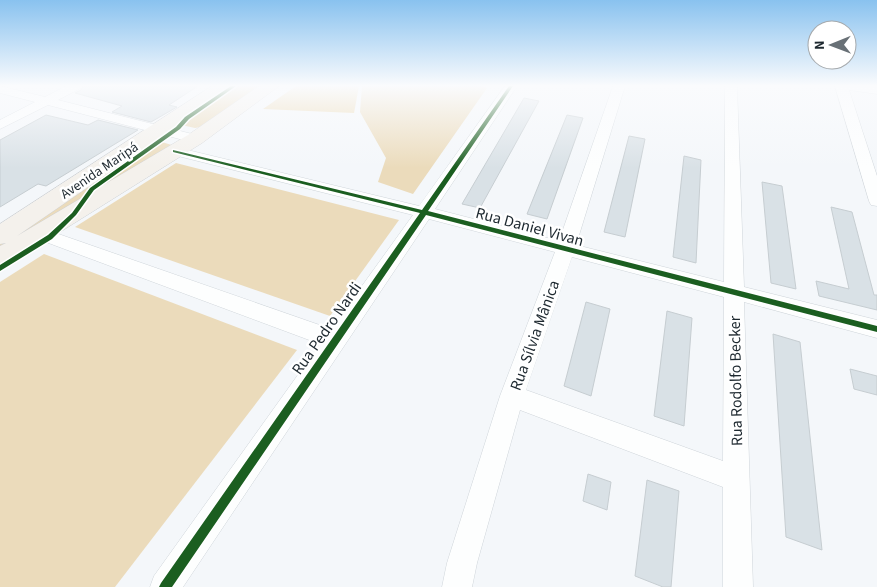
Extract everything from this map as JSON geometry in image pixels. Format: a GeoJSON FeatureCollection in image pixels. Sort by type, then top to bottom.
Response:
{"type":"FeatureCollection","features":[{"type":"Feature","properties":{"kind":"main road","name":"Avenida Maripá"},"geometry":{"type":"LineString","coordinates":[[0,236],[183,113]]}},
{"type":"Feature","properties":{"kind":"main road","name":"Avenida Maripá"},"geometry":{"type":"LineString","coordinates":[[0,258],[175,151],[230,113]]}},
{"type":"Feature","properties":{"kind":"street"},"geometry":{"type":"LineString","coordinates":[[0,125],[22,113]]}},
{"type":"Feature","properties":{"kind":"street"},"geometry":{"type":"LineString","coordinates":[[96,113],[195,138]]}},
{"type":"Feature","properties":{"kind":"street","name":"Rua Pedro Nardi"},"geometry":{"type":"LineString","coordinates":[[165,587],[492,113]]}},
{"type":"Feature","properties":{"kind":"street","name":"Rua Sílvia Mânica"},"geometry":{"type":"LineString","coordinates":[[458,587],[462,563],[512,396],[565,250],[609,113]]}},
{"type":"Feature","properties":{"kind":"street","name":"Rua Rodolfo Becker"},"geometry":{"type":"LineString","coordinates":[[731,113],[738,587]]}},
{"type":"Feature","properties":{"kind":"street"},"geometry":{"type":"LineString","coordinates":[[850,113],[877,201]]}},
{"type":"Feature","properties":{"kind":"street","name":"Rua Daniel Vivan"},"geometry":{"type":"LineString","coordinates":[[175,151],[423,212],[877,329]]}},
{"type":"Feature","properties":{"kind":"street"},"geometry":{"type":"LineString","coordinates":[[41,234],[334,340]]}},
{"type":"Feature","properties":{"kind":"street"},"geometry":{"type":"LineString","coordinates":[[512,396],[736,480]]}},
{"type":"Feature","properties":{"kind":"shaded area"},"geometry":{"type":"Polygon","coordinates":[[[189,113],[223,113],[206,126],[195,128],[177,124],[177,122],[189,113]]]}},
{"type":"Feature","properties":{"kind":"shaded area"},"geometry":{"type":"Polygon","coordinates":[[[361,113],[469,113],[413,194],[378,182],[386,158],[361,113]]]}},
{"type":"Feature","properties":{"kind":"shaded area"},"geometry":{"type":"Polygon","coordinates":[[[152,139],[175,146],[0,251],[0,243],[152,139]]]}},
{"type":"Feature","properties":{"kind":"shaded area"},"geometry":{"type":"Polygon","coordinates":[[[176,163],[399,220],[330,316],[75,227],[176,163]]]}},
{"type":"Feature","properties":{"kind":"shaded area"},"geometry":{"type":"Polygon","coordinates":[[[44,254],[297,350],[115,587],[0,587],[0,282],[44,254]]]}},
{"type":"Feature","properties":{"kind":"building"},"geometry":{"type":"Polygon","coordinates":[[[117,113],[166,113],[151,122],[117,113]]]}},
{"type":"Feature","properties":{"kind":"building"},"geometry":{"type":"Polygon","coordinates":[[[515,113],[532,113],[480,208],[462,204],[515,113]]]}},
{"type":"Feature","properties":{"kind":"building"},"geometry":{"type":"Polygon","coordinates":[[[46,115],[88,125],[98,120],[138,130],[46,186],[38,184],[0,207],[0,140],[46,115]]]}},
{"type":"Feature","properties":{"kind":"building"},"geometry":{"type":"Polygon","coordinates":[[[567,115],[583,118],[547,219],[527,214],[567,115]]]}},
{"type":"Feature","properties":{"kind":"building"},"geometry":{"type":"Polygon","coordinates":[[[629,136],[645,139],[625,237],[604,232],[629,136]]]}},
{"type":"Feature","properties":{"kind":"building"},"geometry":{"type":"Polygon","coordinates":[[[684,156],[701,160],[696,263],[673,257],[684,156]]]}},
{"type":"Feature","properties":{"kind":"building"},"geometry":{"type":"Polygon","coordinates":[[[762,182],[782,186],[796,289],[771,283],[762,182]]]}},
{"type":"Feature","properties":{"kind":"building"},"geometry":{"type":"Polygon","coordinates":[[[831,207],[852,212],[874,295],[877,295],[877,310],[819,296],[816,281],[849,289],[831,207]]]}},
{"type":"Feature","properties":{"kind":"building"},"geometry":{"type":"Polygon","coordinates":[[[586,302],[610,309],[591,396],[564,386],[586,302]]]}},
{"type":"Feature","properties":{"kind":"building"},"geometry":{"type":"Polygon","coordinates":[[[667,311],[692,318],[684,426],[654,416],[667,311]]]}},
{"type":"Feature","properties":{"kind":"building"},"geometry":{"type":"Polygon","coordinates":[[[773,334],[800,342],[822,550],[786,537],[773,334]]]}},
{"type":"Feature","properties":{"kind":"building"},"geometry":{"type":"Polygon","coordinates":[[[850,369],[877,376],[877,395],[854,389],[850,369]]]}},
{"type":"Feature","properties":{"kind":"building"},"geometry":{"type":"Polygon","coordinates":[[[588,474],[611,482],[607,510],[583,501],[588,474]]]}},
{"type":"Feature","properties":{"kind":"building"},"geometry":{"type":"Polygon","coordinates":[[[647,480],[679,491],[671,587],[663,587],[635,576],[647,480]]]}},
{"type":"Feature","properties":{"kind":"cycle path"},"geometry":{"type":"LineString","coordinates":[[0,268],[50,237],[74,214],[92,189],[178,128],[194,113]]}},
{"type":"Feature","properties":{"kind":"cycle path"},"geometry":{"type":"LineString","coordinates":[[165,587],[492,113]]}},
{"type":"Feature","properties":{"kind":"cycle path"},"geometry":{"type":"LineString","coordinates":[[175,151],[423,212],[877,329]]}}]}
